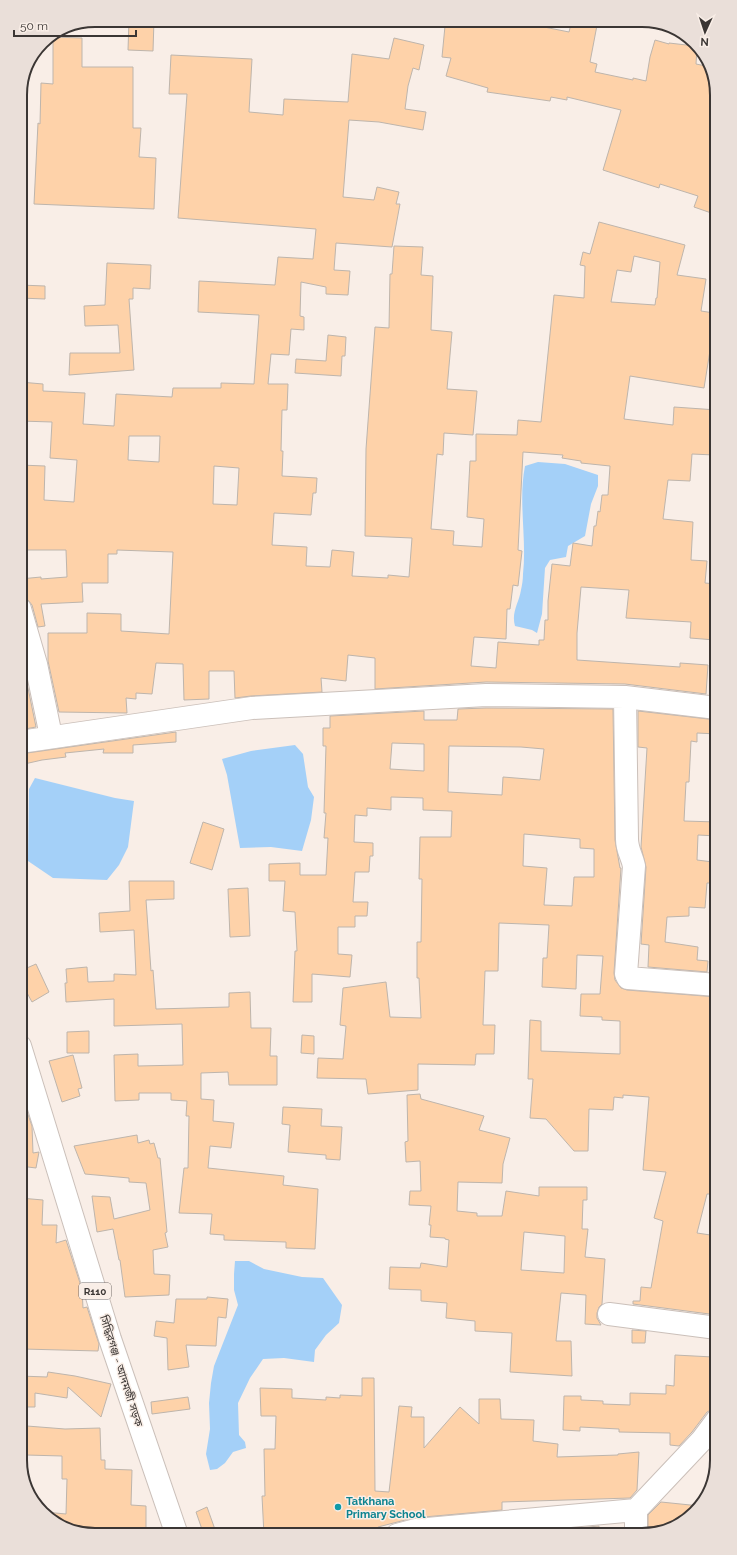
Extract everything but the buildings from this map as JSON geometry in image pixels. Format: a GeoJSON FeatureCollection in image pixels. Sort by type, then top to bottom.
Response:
{"type":"FeatureCollection","features":[{"type":"Feature","properties":{"kind":"street"},"geometry":{"type":"LineString","coordinates":[[27,633],[36,664],[52,736]]}},
{"type":"Feature","properties":{"kind":"street"},"geometry":{"type":"LineString","coordinates":[[27,741],[252,708],[486,695],[625,697],[710,707]]}},
{"type":"Feature","properties":{"kind":"street"},"geometry":{"type":"LineString","coordinates":[[625,697],[627,839],[628,852],[633,860],[634,866],[626,974],[628,978],[710,984]]}},
{"type":"Feature","properties":{"kind":"street","name":"সিদ্ধিরগঞ্জ - আদমজী সড়ক"},"geometry":{"type":"LineString","coordinates":[[27,1069],[110,1339],[175,1528]]}},
{"type":"Feature","properties":{"kind":"street"},"geometry":{"type":"LineString","coordinates":[[609,1314],[710,1327]]}},
{"type":"Feature","properties":{"kind":"street"},"geometry":{"type":"LineString","coordinates":[[459,1528],[636,1510],[702,1440],[710,1429]]}},
{"type":"Feature","properties":{"kind":"street"},"geometry":{"type":"LineString","coordinates":[[636,1510],[636,1528]]}},
{"type":"Feature","properties":{"kind":"water"},"geometry":{"type":"Polygon","coordinates":[[[538,462],[565,464],[598,475],[598,486],[591,504],[585,536],[568,546],[566,557],[550,560],[545,568],[542,614],[537,633],[532,630],[515,626],[514,616],[523,578],[524,547],[522,493],[525,466],[538,462]]]}},
{"type":"Feature","properties":{"kind":"water"},"geometry":{"type":"Polygon","coordinates":[[[295,745],[303,754],[308,787],[314,797],[311,820],[302,851],[271,847],[240,848],[227,775],[222,759],[251,751],[295,745]]]}},
{"type":"Feature","properties":{"kind":"water"},"geometry":{"type":"Polygon","coordinates":[[[35,778],[115,798],[134,801],[128,847],[119,865],[107,880],[53,878],[28,861],[29,789],[35,778]]]}},
{"type":"Feature","properties":{"kind":"water"},"geometry":{"type":"Polygon","coordinates":[[[235,1261],[249,1261],[264,1269],[302,1277],[323,1278],[342,1305],[339,1323],[326,1335],[315,1350],[314,1362],[284,1358],[263,1359],[250,1378],[238,1403],[239,1435],[245,1442],[246,1448],[233,1452],[225,1463],[217,1469],[210,1470],[206,1454],[210,1429],[209,1403],[211,1383],[214,1366],[238,1305],[234,1290],[235,1261]]]}},
{"type":"Feature","properties":{"kind":"place","name":"Tatkhana Primary School"},"geometry":{"type":"Point","coordinates":[338,1507]}}]}
